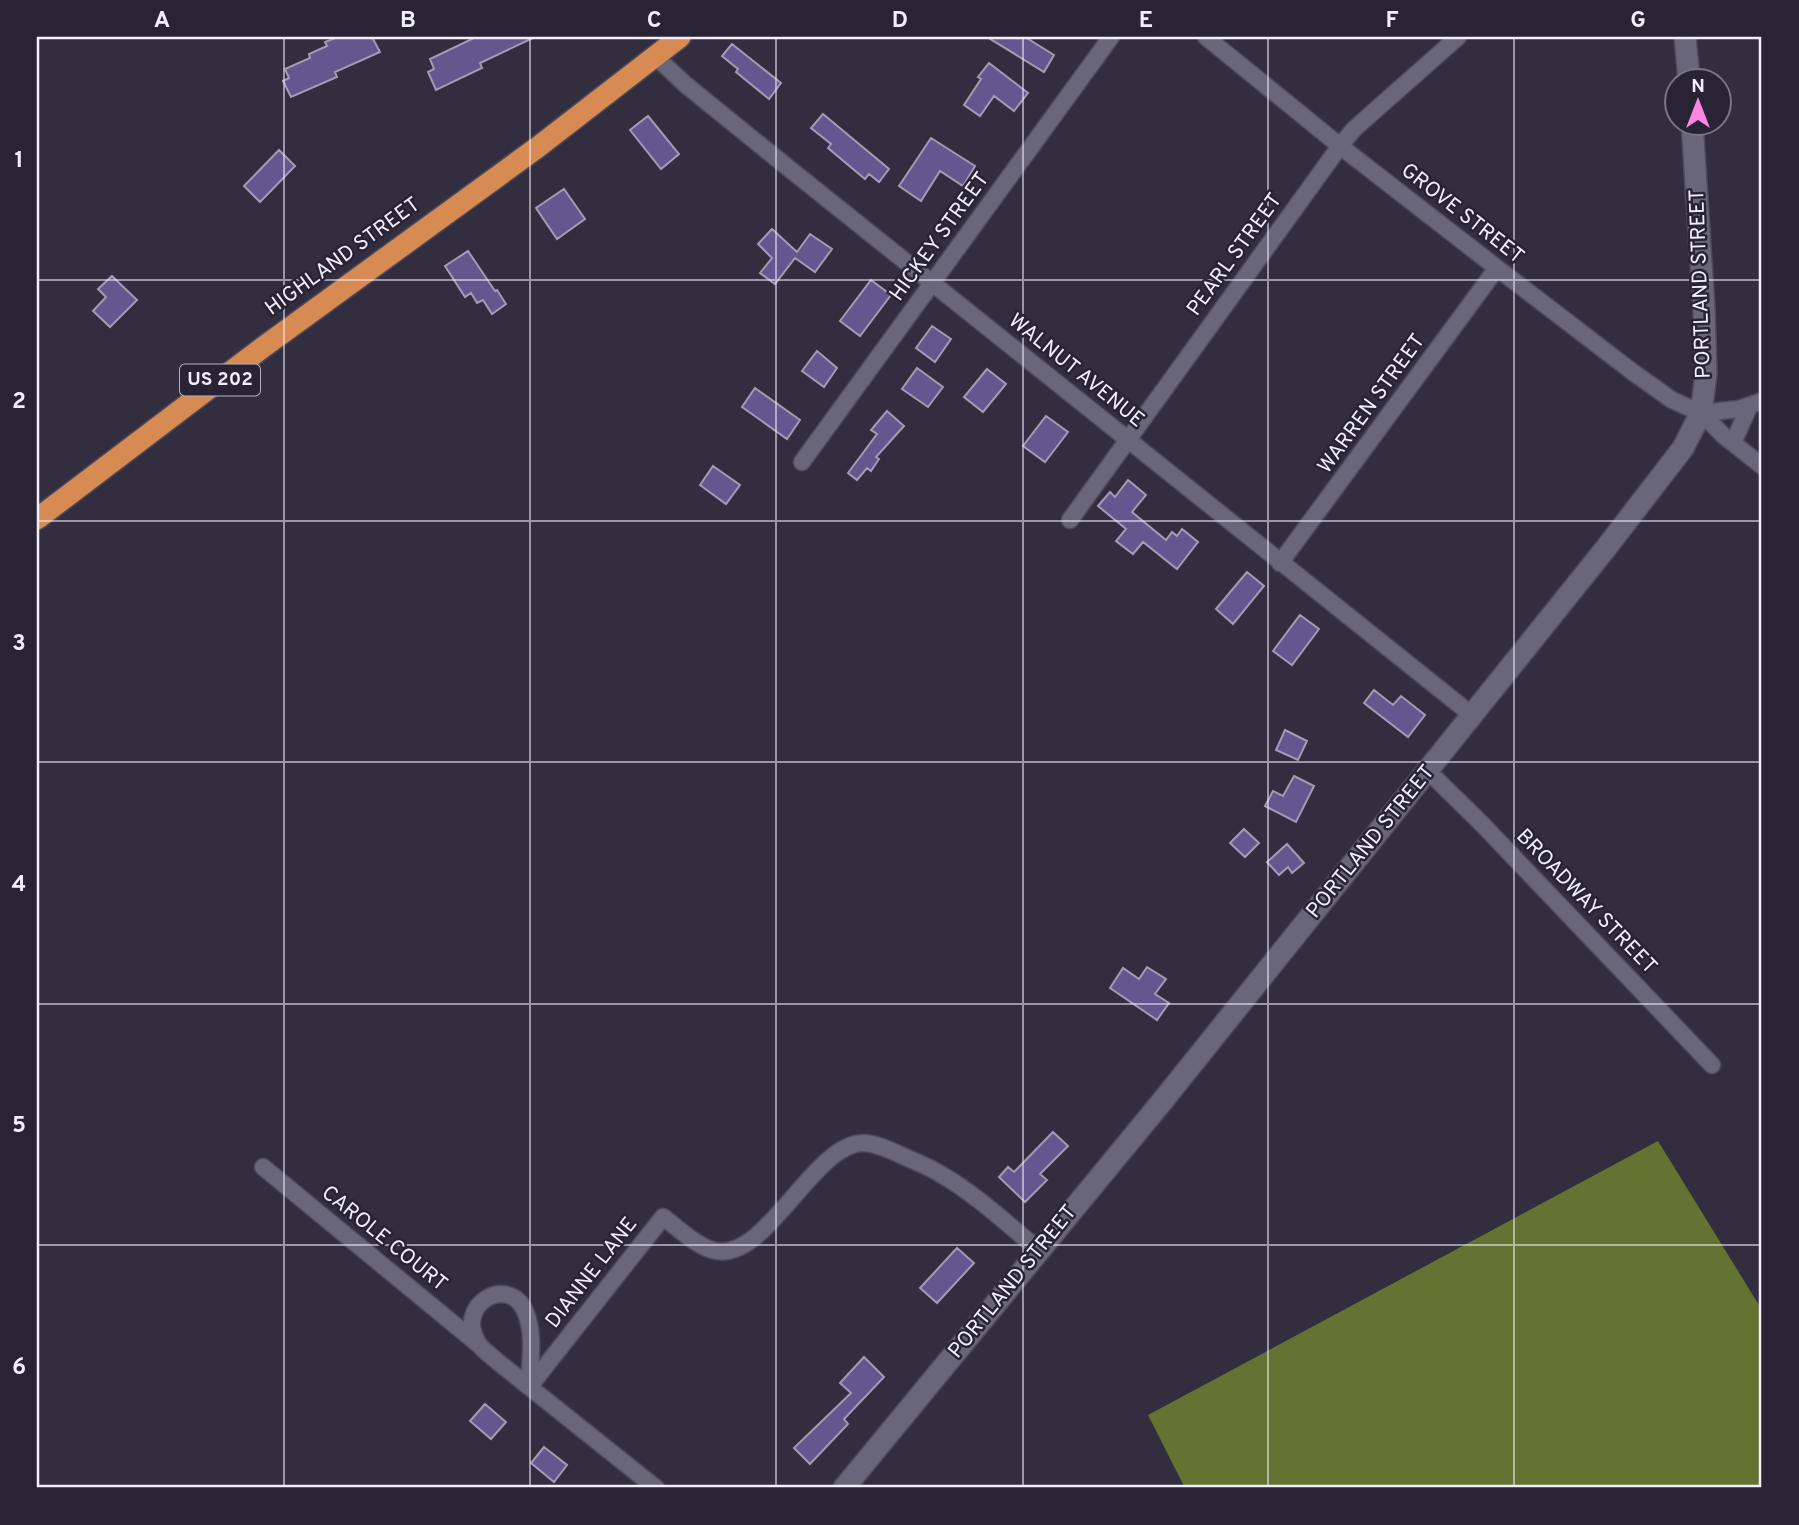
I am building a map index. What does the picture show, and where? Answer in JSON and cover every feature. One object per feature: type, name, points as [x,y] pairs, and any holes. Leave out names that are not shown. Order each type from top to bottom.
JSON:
[{"type":"highway","name":"HIGHLAND STREET","points":[[37,519],[680,37]]},
{"type":"street","name":"HICKEY STREET","points":[[802,461],[1111,37]]},
{"type":"street","name":"GROVE STREET","points":[[1206,37],[1340,146],[1634,373],[1672,400],[1701,413]]},
{"type":"street","name":"PEARL STREET","points":[[1070,520],[1340,146],[1354,129],[1458,37]]},
{"type":"street","points":[[1685,37],[1688,66]]},
{"type":"street","name":"WALNUT AVENUE","points":[[656,57],[686,85],[1472,715]]},
{"type":"street","name":"PORTLAND STREET","points":[[844,1488],[1428,771],[1684,448],[1701,413],[1706,374],[1693,136]]},
{"type":"street","name":"WARREN STREET","points":[[1280,563],[1497,268]]},
{"type":"street","points":[[1701,413],[1756,404]]},
{"type":"street","points":[[1733,443],[1756,404]]},
{"type":"street","points":[[1701,413],[1762,466]]},
{"type":"street","name":"BROADWAY STREET","points":[[1428,771],[1712,1065]]},
{"type":"street","name":"DIANNE LANE","points":[[530,1387],[663,1217],[699,1244],[714,1251],[730,1251],[764,1228],[828,1161],[845,1148],[863,1143],[887,1148],[942,1174],[1039,1250]]},
{"type":"street","name":"CAROLE COURT","points":[[263,1167],[656,1488]]},
{"type":"street","points":[[478,1344],[473,1323],[474,1311],[481,1301],[491,1295],[504,1294],[514,1298],[524,1308],[528,1321],[530,1387]]},
{"type":"green space","points":[[1658,1141],[1762,1310],[1762,1488],[1185,1488],[1148,1415]]},
{"type":"building","points":[[338,37],[372,37],[380,52],[335,72],[337,77],[291,97],[283,81],[289,78],[285,69],[310,58],[309,54],[327,46],[325,42]]},
{"type":"building","points":[[476,37],[535,37],[480,63],[482,68],[436,90],[428,72],[434,69],[430,59]]},
{"type":"building","points":[[987,37],[1025,37],[1054,55],[1044,72]]},
{"type":"building","points":[[732,44],[781,83],[769,99],[736,72],[738,69],[722,56]]},
{"type":"building","points":[[989,63],[1028,93],[1014,111],[994,96],[980,116],[964,105],[981,79],[978,77]]},
{"type":"building","points":[[823,114],[889,169],[879,182],[869,174],[865,179],[828,148],[831,144],[811,128]]},
{"type":"building","points":[[648,116],[679,154],[661,169],[630,130]]},
{"type":"building","points":[[931,138],[975,166],[963,186],[940,171],[921,201],[899,186]]},
{"type":"building","points":[[279,150],[295,166],[260,202],[244,186]]},
{"type":"building","points":[[564,189],[585,219],[557,239],[536,208]]},
{"type":"building","points":[[772,229],[797,252],[810,234],[832,249],[815,272],[795,258],[775,284],[760,273],[772,258],[758,244]]},
{"type":"building","points":[[468,251],[506,304],[492,314],[483,300],[477,303],[471,293],[465,297],[445,266]]},
{"type":"building","points":[[112,276],[137,300],[110,327],[93,311],[106,297],[98,289]]},
{"type":"building","points":[[871,280],[891,295],[860,336],[840,321]]},
{"type":"building","points":[[932,326],[951,339],[935,362],[916,348]]},
{"type":"building","points":[[817,351],[837,368],[824,387],[802,371]]},
{"type":"building","points":[[917,368],[943,387],[928,407],[902,389]]},
{"type":"building","points":[[987,369],[1006,384],[983,412],[964,397]]},
{"type":"building","points":[[755,388],[800,420],[787,439],[742,407]]},
{"type":"building","points":[[887,411],[904,426],[876,457],[879,459],[871,471],[867,468],[857,480],[848,473],[877,434],[871,430]]},
{"type":"building","points":[[1046,416],[1068,432],[1045,462],[1023,446]]},
{"type":"building","points":[[713,466],[740,485],[726,504],[700,485]]},
{"type":"building","points":[[1128,480],[1146,495],[1132,512],[1166,540],[1172,532],[1177,536],[1182,529],[1198,542],[1177,569],[1143,542],[1133,554],[1116,541],[1126,529],[1098,506],[1110,492],[1115,497]]},
{"type":"building","points":[[1247,572],[1264,586],[1233,624],[1216,609]]},
{"type":"building","points":[[1300,615],[1319,629],[1292,665],[1273,651]]},
{"type":"building","points":[[1374,690],[1393,705],[1401,696],[1425,715],[1408,737],[1364,703]]},
{"type":"building","points":[[1285,730],[1307,741],[1298,760],[1276,750]]},
{"type":"building","points":[[1294,776],[1314,786],[1296,822],[1265,806],[1273,791],[1283,796]]},
{"type":"building","points":[[1244,829],[1259,843],[1245,857],[1230,843]]},
{"type":"building","points":[[1287,844],[1304,863],[1292,873],[1288,867],[1279,875],[1267,862]]},
{"type":"building","points":[[1147,967],[1166,979],[1155,994],[1169,1003],[1157,1020],[1110,988],[1123,968],[1139,979]]},
{"type":"building","points":[[1053,1132],[1068,1146],[1040,1174],[1047,1180],[1025,1202],[999,1177],[1008,1167],[1014,1172]]},
{"type":"building","points":[[957,1248],[974,1263],[937,1303],[920,1288]]},
{"type":"building","points":[[864,1357],[884,1377],[844,1419],[848,1424],[810,1464],[794,1448],[851,1393],[840,1383]]},
{"type":"building","points":[[485,1404],[506,1422],[491,1439],[470,1421]]},
{"type":"building","points":[[544,1447],[567,1465],[554,1482],[531,1463]]}]
